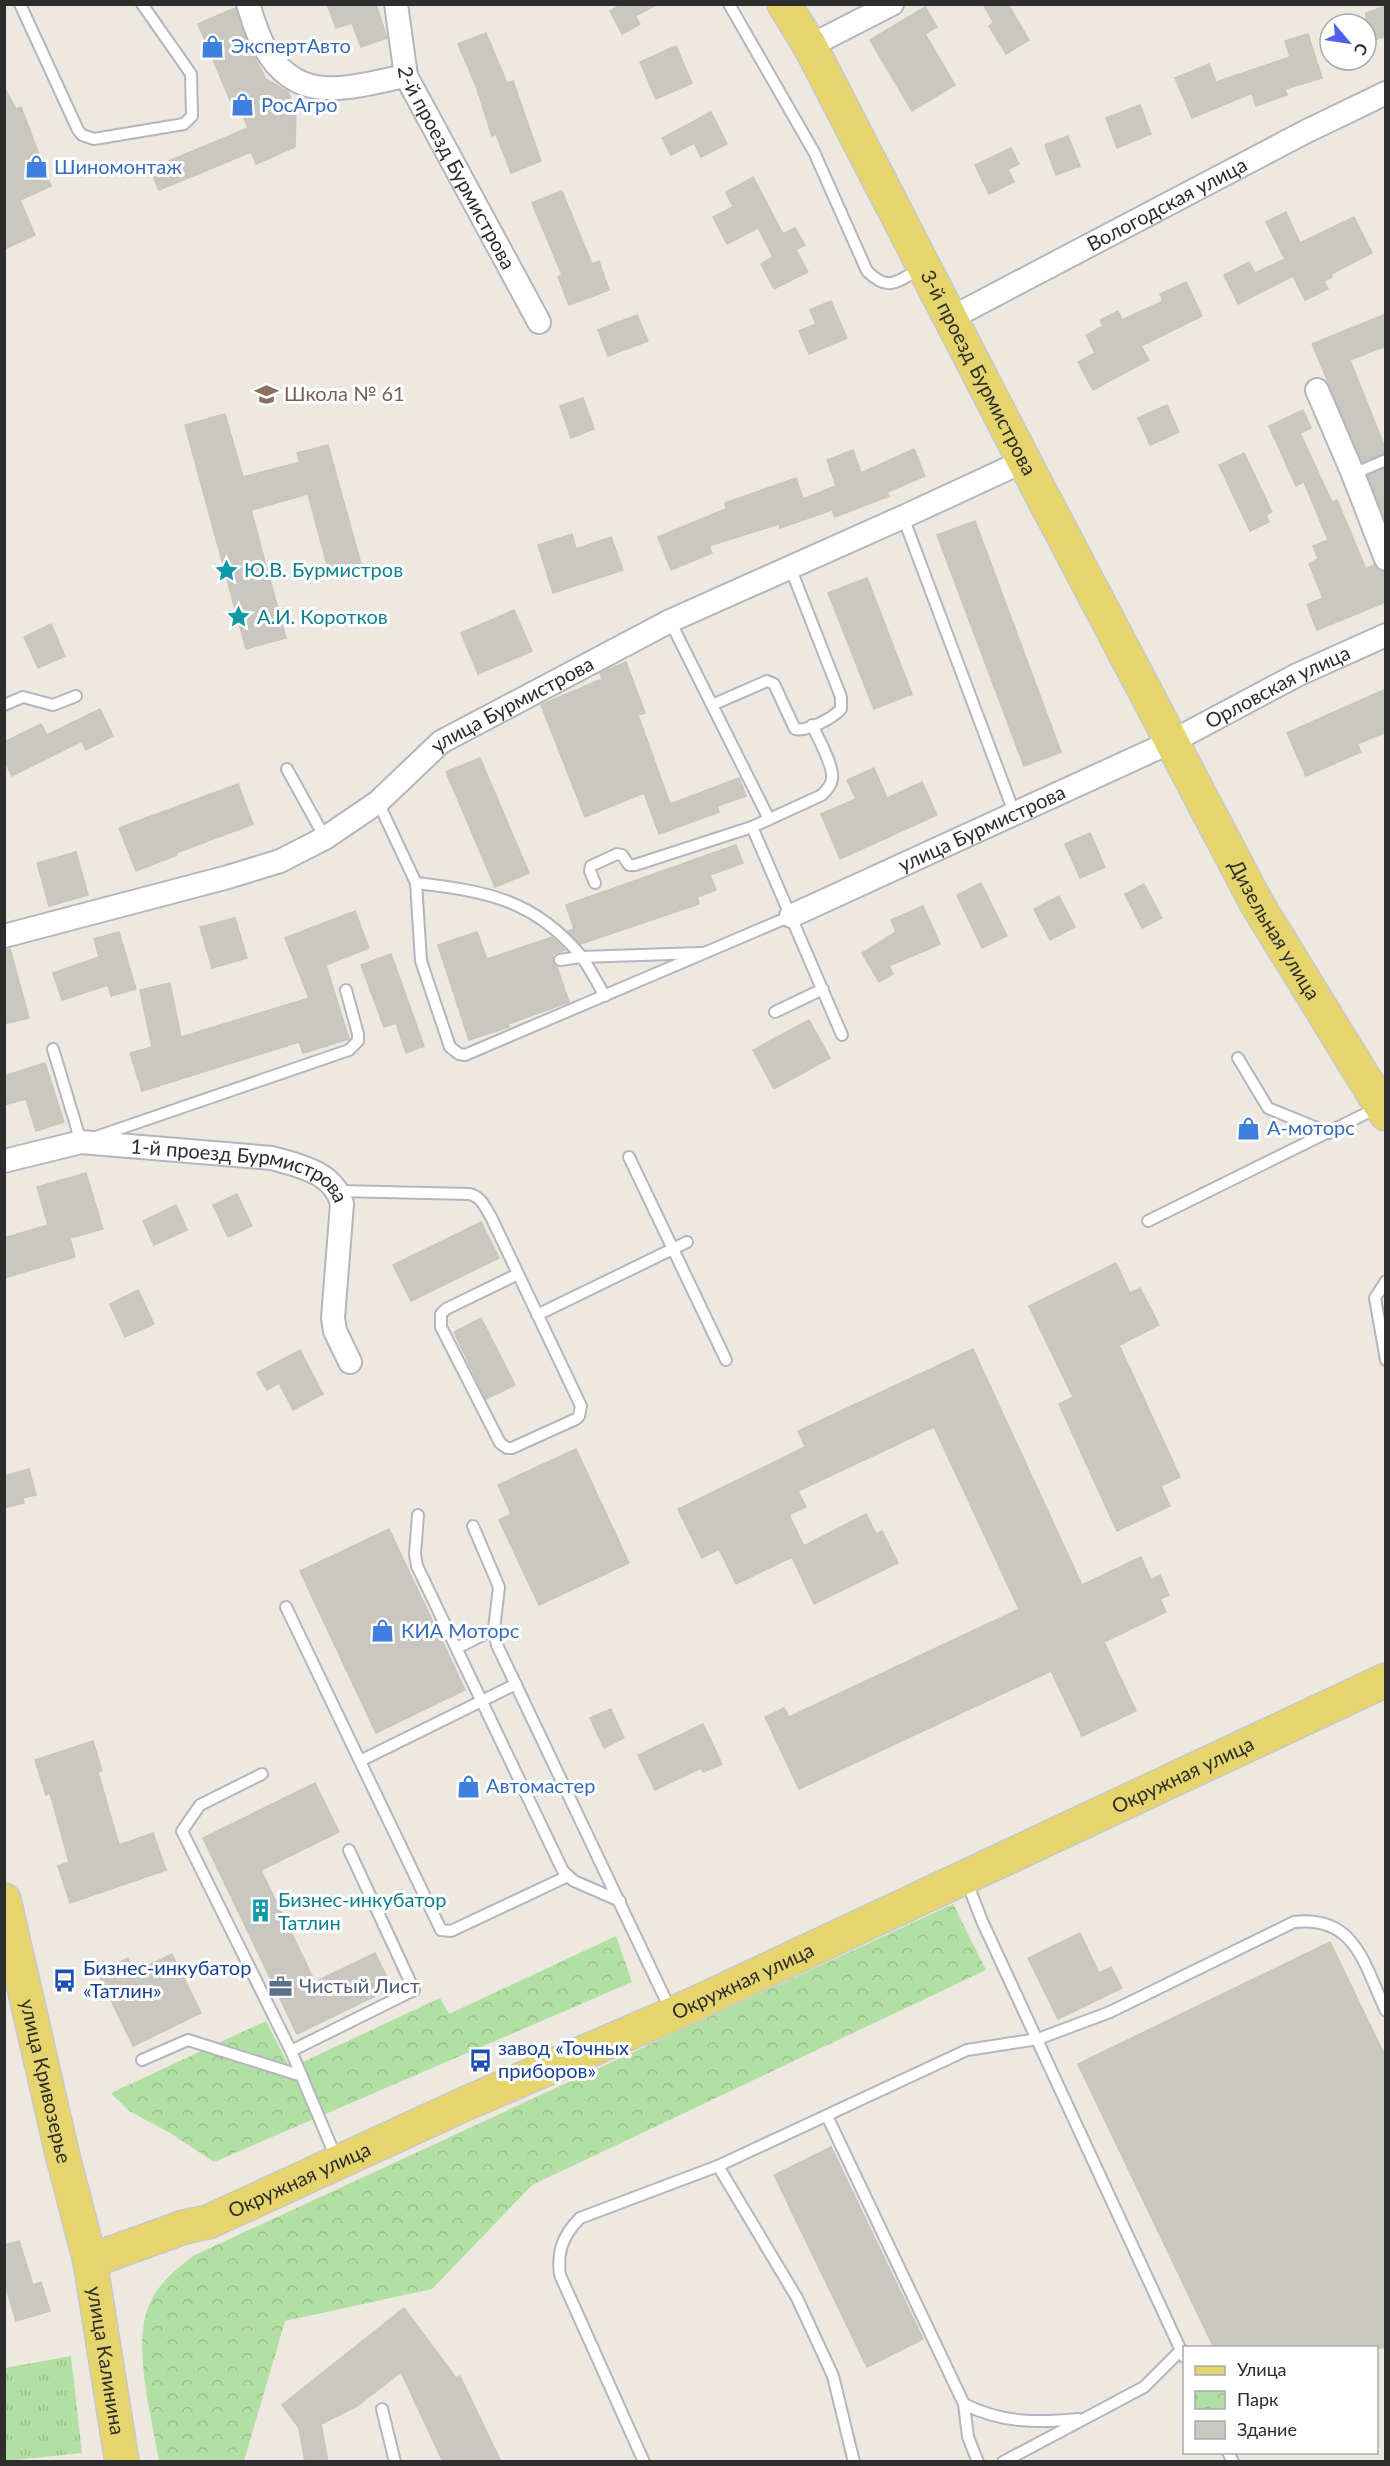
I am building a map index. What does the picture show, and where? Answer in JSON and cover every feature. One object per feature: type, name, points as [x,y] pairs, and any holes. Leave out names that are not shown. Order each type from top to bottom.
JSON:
[{"type":"main road","name":"3-й проезд Бурмистрова","points":[[784,4],[810,46],[1024,461],[1173,741]]},
{"type":"main road","name":"Дизельная улица","points":[[1173,741],[1257,904],[1383,1110]]},
{"type":"main road","name":"Окружная улица","points":[[90,2261],[184,2227],[207,2222],[467,2103],[673,2014],[1386,1680]]},
{"type":"main road","name":"улица Кривозерье","points":[[4,1900],[62,2152],[90,2261]]},
{"type":"main road","name":"улица Калинина","points":[[90,2261],[122,2462]]},
{"type":"street","points":[[248,4],[263,46],[270,57],[280,68],[303,84],[323,90],[337,89],[406,76]]},
{"type":"street","name":"2-й проезд Бурмистрова","points":[[396,4],[406,76],[539,322]]},
{"type":"street","points":[[810,46],[892,4]]},
{"type":"street","name":"Вологодская улица","points":[[951,318],[1305,132],[1386,93]]},
{"type":"street","points":[[1317,390],[1386,559]]},
{"type":"street","name":"улица Бурмистрова","points":[[4,936],[228,877],[279,861],[325,838],[378,801],[441,742],[670,621],[1024,461]]},
{"type":"street","name":"Орловская улица","points":[[1173,741],[1298,675],[1386,635]]},
{"type":"street","name":"улица Бурмистрова","points":[[791,916],[1173,741]]},
{"type":"street","name":"1-й проезд Бурмистрова","points":[[4,1161],[81,1142],[272,1158],[298,1165],[320,1175],[339,1191],[342,1204],[333,1318],[335,1331],[350,1362]]},
{"type":"lane","points":[[20,4],[78,130],[82,135],[94,139],[184,124],[192,116],[190,74],[142,4]]},
{"type":"lane","points":[[729,4],[814,153],[867,271],[881,283],[890,285],[924,266]]},
{"type":"lane","points":[[1353,474],[1386,460]]},
{"type":"lane","points":[[903,517],[1015,815]]},
{"type":"lane","points":[[712,705],[770,681],[774,684],[792,728],[800,730],[837,713],[842,703],[790,567]]},
{"type":"lane","points":[[670,621],[769,819]]},
{"type":"lane","points":[[4,705],[23,697],[53,705],[76,696]]},
{"type":"lane","points":[[595,883],[590,872],[591,866],[616,854],[622,855],[629,864],[635,865],[752,826],[822,795],[832,778],[812,725]]},
{"type":"lane","points":[[287,769],[325,838]]},
{"type":"lane","points":[[378,801],[416,883],[421,961],[450,1047],[454,1052],[465,1055],[791,916]]},
{"type":"lane","points":[[752,826],[842,1035]]},
{"type":"lane","points":[[416,883],[484,892],[523,908],[545,922],[581,957],[605,996]]},
{"type":"lane","points":[[560,960],[581,957],[707,953]]},
{"type":"lane","points":[[775,1012],[823,989]]},
{"type":"lane","points":[[53,1049],[81,1142],[349,1050],[358,1041],[358,1034],[346,990]]},
{"type":"lane","points":[[1238,1058],[1268,1108],[1329,1133]]},
{"type":"lane","points":[[1148,1221],[1329,1133],[1383,1110]]},
{"type":"lane","points":[[629,1157],[726,1360]]},
{"type":"lane","points":[[339,1191],[475,1195],[483,1204],[518,1274],[581,1407],[576,1419],[507,1448],[500,1443],[441,1327],[440,1320],[446,1309],[518,1274]]},
{"type":"lane","points":[[537,1315],[687,1242]]},
{"type":"lane","points":[[1386,1281],[1375,1299],[1386,1360]]},
{"type":"lane","points":[[418,1515],[416,1560],[568,1876],[620,1901]]},
{"type":"lane","points":[[473,1526],[499,1587],[494,1629],[497,1645],[673,2014]]},
{"type":"lane","points":[[286,1606],[441,1930],[451,1931],[568,1876]]},
{"type":"lane","points":[[457,1648],[494,1629]]},
{"type":"lane","points":[[360,1761],[516,1684]]},
{"type":"lane","points":[[262,1774],[200,1805],[182,1831],[291,2051],[338,2164]]},
{"type":"lane","points":[[291,2051],[414,1990],[349,1850]]},
{"type":"lane","points":[[966,1878],[982,1921],[1183,2354],[1144,2387],[1003,2462]]},
{"type":"lane","points":[[644,2462],[560,2275],[558,2259],[562,2243],[569,2229],[580,2218],[718,2166],[967,2050],[1038,2039],[1110,2012],[1294,1922],[1304,1921],[1330,1925],[1352,1940],[1386,2011]]},
{"type":"lane","points":[[142,2060],[188,2040],[302,2076]]},
{"type":"lane","points":[[827,2116],[964,2404],[968,2437],[978,2462]]},
{"type":"lane","points":[[718,2166],[796,2298],[833,2376],[854,2462]]},
{"type":"lane","points":[[964,2404],[994,2417],[1018,2422],[1082,2419]]},
{"type":"lane","points":[[382,2409],[395,2462]]},
{"type":"green space","points":[[953,1904],[986,1970],[532,2185],[432,2289],[285,2321],[244,2461],[159,2461],[145,2381],[142,2339],[145,2320],[150,2303],[158,2289],[174,2271],[193,2256]]},
{"type":"green space","points":[[616,1936],[632,1982],[214,2162],[170,2133],[129,2111],[111,2093],[266,2021],[290,2068],[440,1998],[449,2014]]},
{"type":"green space","points":[[71,2356],[82,2453],[5,2461],[5,2368]]},
{"type":"building","points":[[327,4],[376,4],[387,38],[361,47],[352,23],[336,28]]},
{"type":"building","points":[[622,4],[658,4],[635,16],[640,24],[622,34],[610,11]]},
{"type":"building","points":[[983,4],[1008,4],[1029,40],[1006,54],[989,26],[994,23]]},
{"type":"building","points":[[1386,6],[1386,36],[1378,39],[1378,12],[1369,12]]},
{"type":"building","points":[[925,7],[937,27],[925,34],[955,85],[912,111],[870,40]]},
{"type":"building","points":[[235,8],[247,43],[266,79],[288,92],[296,110],[295,147],[256,164],[251,152],[159,190],[150,169],[248,128],[236,98],[230,100],[198,24]]},
{"type":"building","points":[[486,33],[507,83],[513,81],[541,161],[511,173],[496,134],[492,136],[476,86],[458,44]]},
{"type":"building","points":[[1308,34],[1318,72],[1322,78],[1285,89],[1287,95],[1256,106],[1252,93],[1192,118],[1175,78],[1209,64],[1216,82],[1290,57],[1285,41]]},
{"type":"building","points":[[676,46],[692,83],[656,99],[640,62]]},
{"type":"building","points":[[4,87],[16,109],[21,107],[51,186],[20,200],[35,235],[4,249]]},
{"type":"building","points":[[1140,105],[1151,134],[1117,148],[1106,118]]},
{"type":"building","points":[[711,112],[727,144],[701,157],[694,143],[671,155],[662,138]]},
{"type":"building","points":[[1068,136],[1080,166],[1056,175],[1045,145]]},
{"type":"building","points":[[1011,148],[1019,164],[1008,169],[1014,182],[989,194],[975,165]]},
{"type":"building","points":[[753,177],[783,234],[795,228],[805,245],[796,250],[808,272],[774,289],[761,264],[773,257],[758,228],[727,244],[713,217],[733,207],[726,192]]},
{"type":"building","points":[[562,191],[592,264],[599,261],[609,290],[569,305],[558,277],[562,275],[532,203]]},
{"type":"building","points":[[1286,212],[1300,243],[1354,217],[1372,253],[1331,274],[1332,277],[1324,281],[1328,289],[1305,300],[1293,276],[1238,304],[1224,275],[1249,262],[1255,273],[1285,259],[1266,222]]},
{"type":"building","points":[[1186,282],[1202,316],[1141,346],[1149,360],[1093,390],[1078,362],[1095,353],[1086,335],[1103,326],[1100,320],[1118,311],[1122,320],[1163,301],[1160,294]]},
{"type":"building","points":[[831,301],[847,338],[809,354],[799,331],[816,324],[810,310]]},
{"type":"building","points":[[1386,314],[1386,346],[1350,360],[1386,450],[1386,453],[1362,462],[1312,344]]},
{"type":"building","points":[[637,315],[648,341],[608,356],[598,330]]},
{"type":"building","points":[[583,398],[594,429],[571,438],[560,406]]},
{"type":"building","points":[[1167,405],[1179,432],[1150,445],[1138,418]]},
{"type":"building","points":[[1303,410],[1311,428],[1300,433],[1332,502],[1337,500],[1366,569],[1374,565],[1378,570],[1386,572],[1386,602],[1317,630],[1307,605],[1323,598],[1309,564],[1318,559],[1313,546],[1328,540],[1304,482],[1296,486],[1269,426]]},
{"type":"building","points":[[225,414],[243,477],[300,462],[297,453],[328,445],[361,564],[329,572],[308,494],[251,510],[286,638],[246,649],[185,425]]},
{"type":"building","points":[[914,449],[925,476],[887,492],[889,496],[835,517],[832,510],[780,528],[779,524],[709,546],[712,553],[671,570],[658,537],[726,509],[725,503],[796,478],[803,499],[836,486],[827,460],[853,450],[861,473]]},
{"type":"building","points":[[1244,453],[1272,512],[1266,515],[1269,522],[1250,531],[1219,465]]},
{"type":"building","points":[[1386,468],[1386,519],[1385,519],[1368,476]]},
{"type":"building","points":[[975,521],[1061,752],[1024,766],[937,535]]},
{"type":"building","points":[[572,534],[576,549],[611,537],[623,570],[553,593],[538,545]]},
{"type":"building","points":[[867,578],[912,694],[874,709],[828,593]]},
{"type":"building","points":[[514,610],[532,651],[478,674],[461,633]]},
{"type":"building","points":[[51,624],[65,656],[38,668],[24,637]]},
{"type":"building","points":[[626,662],[645,713],[638,715],[670,804],[739,778],[746,796],[717,806],[719,812],[659,834],[644,793],[585,817],[541,705],[602,679],[600,673]]},
{"type":"building","points":[[1386,689],[1386,732],[1357,744],[1361,752],[1306,776],[1287,733]]},
{"type":"building","points":[[100,709],[113,736],[86,750],[82,741],[12,776],[4,760],[4,742],[41,724],[47,735]]},
{"type":"building","points":[[480,758],[529,873],[495,887],[446,772]]},
{"type":"building","points":[[874,768],[887,798],[922,782],[937,815],[840,859],[821,814],[856,799],[847,780]]},
{"type":"building","points":[[238,784],[253,824],[136,871],[119,828]]},
{"type":"building","points":[[1090,833],[1105,867],[1080,878],[1065,844]]},
{"type":"building","points":[[736,845],[743,863],[710,875],[716,890],[697,897],[699,904],[581,944],[568,931],[574,929],[566,905]]},
{"type":"building","points":[[76,852],[88,895],[49,906],[37,863]]},
{"type":"building","points":[[981,883],[1007,936],[982,948],[957,895]]},
{"type":"building","points":[[1144,884],[1162,918],[1142,928],[1125,894]]},
{"type":"building","points":[[1059,896],[1075,927],[1050,940],[1034,909]]},
{"type":"building","points":[[923,906],[940,944],[889,966],[893,974],[879,982],[862,953],[896,932],[891,920]]},
{"type":"building","points":[[355,911],[369,948],[326,965],[349,1039],[303,1053],[299,1042],[142,1091],[130,1053],[152,1047],[140,990],[170,983],[181,1037],[309,998],[285,938]]},
{"type":"building","points":[[235,918],[247,958],[212,968],[200,927]]},
{"type":"building","points":[[119,932],[136,989],[111,996],[108,985],[62,1000],[53,973],[99,957],[94,939]]},
{"type":"building","points":[[477,932],[487,959],[552,937],[565,950],[553,954],[553,960],[569,1002],[508,1024],[509,1027],[469,1040],[438,945]]},
{"type":"building","points":[[10,949],[29,1018],[4,1024],[4,950]]},
{"type":"building","points":[[391,954],[424,1046],[406,1053],[396,1023],[384,1027],[361,965]]},
{"type":"building","points":[[809,1020],[830,1058],[774,1089],[753,1050]]},
{"type":"building","points":[[45,1063],[64,1122],[36,1131],[26,1099],[4,1105],[4,1076]]},
{"type":"building","points":[[86,1173],[103,1229],[70,1238],[75,1257],[4,1278],[4,1238],[48,1225],[37,1187]]},
{"type":"building","points":[[237,1194],[252,1226],[228,1237],[213,1205]]},
{"type":"building","points":[[176,1205],[187,1230],[154,1245],[143,1221]]},
{"type":"building","points":[[481,1222],[499,1258],[411,1301],[393,1265]]},
{"type":"building","points":[[1116,1263],[1130,1293],[1140,1288],[1159,1325],[1119,1345],[1180,1477],[1161,1486],[1170,1506],[1117,1531],[1059,1404],[1073,1397],[1029,1306]]},
{"type":"building","points":[[138,1290],[154,1324],[125,1337],[110,1304]]},
{"type":"building","points":[[481,1318],[515,1385],[486,1399],[454,1332]]},
{"type":"building","points":[[973,1349],[1082,1585],[1141,1557],[1151,1580],[1160,1575],[1169,1595],[1160,1599],[1166,1612],[1104,1642],[1136,1711],[1082,1736],[1051,1671],[799,1789],[765,1717],[784,1708],[789,1717],[1019,1609],[934,1427],[798,1491],[806,1507],[789,1515],[804,1546],[866,1514],[876,1534],[882,1531],[898,1563],[814,1604],[792,1557],[736,1584],[719,1549],[702,1558],[678,1509],[805,1447],[798,1431]]},
{"type":"building","points":[[300,1350],[323,1394],[293,1410],[279,1383],[267,1390],[257,1373]]},
{"type":"building","points":[[576,1449],[629,1563],[539,1605],[499,1520],[511,1514],[498,1485]]},
{"type":"building","points":[[29,1469],[36,1495],[23,1498],[24,1503],[4,1508],[4,1476]]},
{"type":"building","name":"КИА Моторс","points":[[389,1529],[465,1690],[376,1733],[300,1571]]},
{"type":"building","points":[[611,1709],[624,1738],[604,1748],[590,1718]]},
{"type":"building","points":[[703,1724],[722,1764],[703,1772],[701,1768],[655,1790],[638,1755]]},
{"type":"building","points":[[93,1741],[102,1771],[98,1772],[119,1845],[153,1833],[166,1870],[70,1903],[58,1866],[69,1862],[50,1793],[46,1795],[35,1760]]},
{"type":"building","name":"Бизнес-инкубатор Татлин","points":[[315,1783],[339,1832],[261,1870],[315,1982],[375,1953],[392,1988],[297,2034],[203,1838]]},
{"type":"building","points":[[1080,1933],[1099,1973],[1111,1967],[1122,1988],[1058,2019],[1028,1958]]},
{"type":"building","points":[[1330,1942],[1386,2058],[1386,2348],[1378,2348],[1378,2346],[1213,2346],[1078,2064]]},
{"type":"building","points":[[172,1954],[201,2013],[133,2046],[98,1973],[128,1958],[135,1972]]},
{"type":"building","points":[[831,2147],[923,2339],[867,2367],[774,2175]]},
{"type":"building","points":[[19,2241],[33,2285],[41,2282],[50,2311],[16,2321],[4,2281],[4,2245]]},
{"type":"building","points":[[404,2308],[456,2378],[460,2376],[501,2462],[443,2462],[401,2372],[357,2406],[321,2424],[328,2462],[305,2462],[299,2428],[282,2405]]},
{"type":"place","name":"ЭкспертАвто","points":[[213,46]]},
{"type":"place","name":"РосАгро","points":[[243,105]]},
{"type":"place","name":"Шиномонтаж","points":[[36,167]]},
{"type":"place","name":"Школа № 61","points":[[266,394]]},
{"type":"place","name":"Ю.В. Бурмистров","points":[[226,570]]},
{"type":"place","name":"А.И. Коротков","points":[[239,617]]},
{"type":"place","name":"А-моторс","points":[[1249,1128]]},
{"type":"place","name":"КИА Моторс","points":[[383,1631]]},
{"type":"place","name":"Автомастер","points":[[468,1786]]},
{"type":"place","name":"Бизнес-инкубатор Татлин","points":[[260,1911]]},
{"type":"place","name":"Бизнес-инкубатор «Татлин»","points":[[65,1980]]},
{"type":"place","name":"Чистый Лист","points":[[281,1986]]},
{"type":"place","name":"завод «Точных приборов»","points":[[480,2060]]}]
